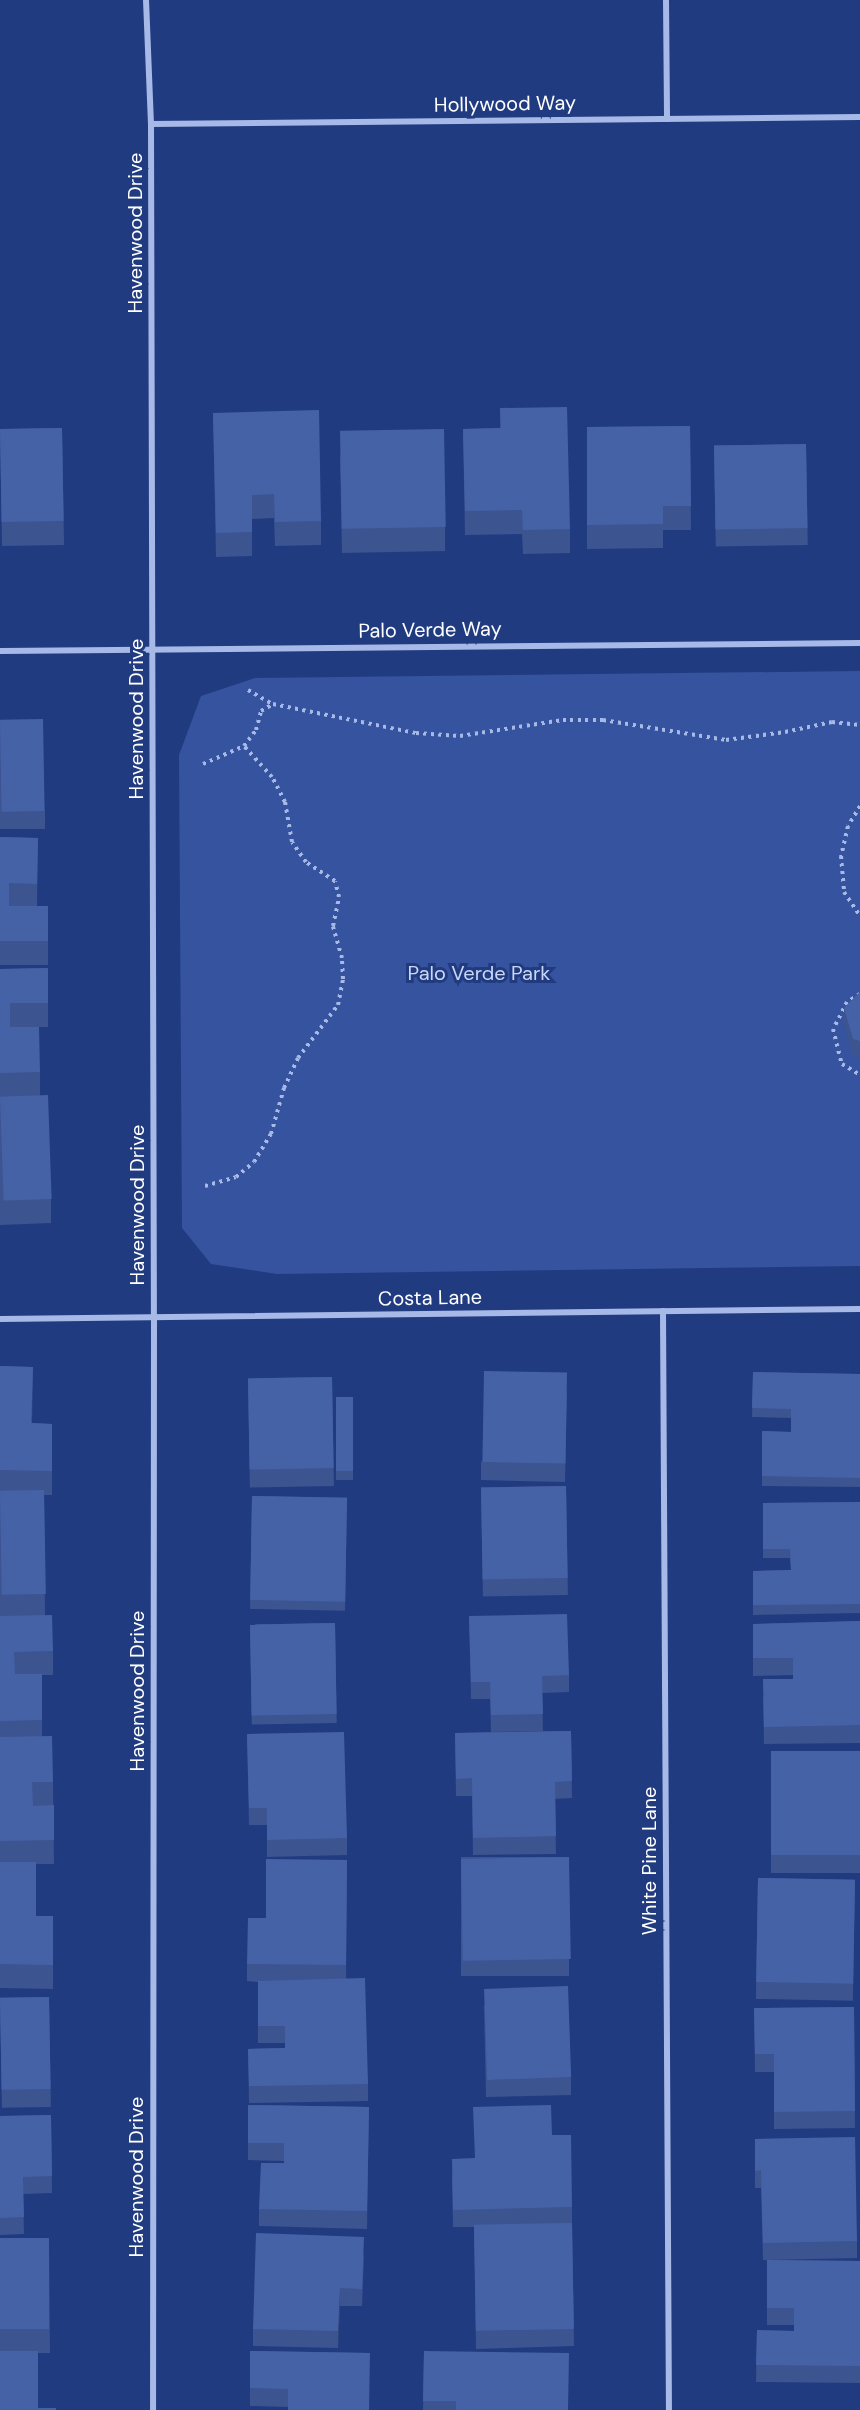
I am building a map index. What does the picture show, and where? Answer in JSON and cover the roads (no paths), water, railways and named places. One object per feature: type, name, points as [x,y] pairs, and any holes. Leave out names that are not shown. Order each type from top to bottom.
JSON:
[{"type":"street","name":"Havenwood Drive","points":[[147,0],[151,124],[154,1317],[153,2410]]},
{"type":"street","points":[[666,0],[667,119]]},
{"type":"street","name":"Hollywood Way","points":[[151,124],[860,117]]},
{"type":"street","name":"Palo Verde Way","points":[[0,651],[860,643]]},
{"type":"street","name":"Costa Lane","points":[[0,1319],[860,1309]]},
{"type":"street","name":"White Pine Lane","points":[[663,1311],[669,2410]]},
{"type":"park label","name":"Palo Verde Park","points":[[479,973]]}]
